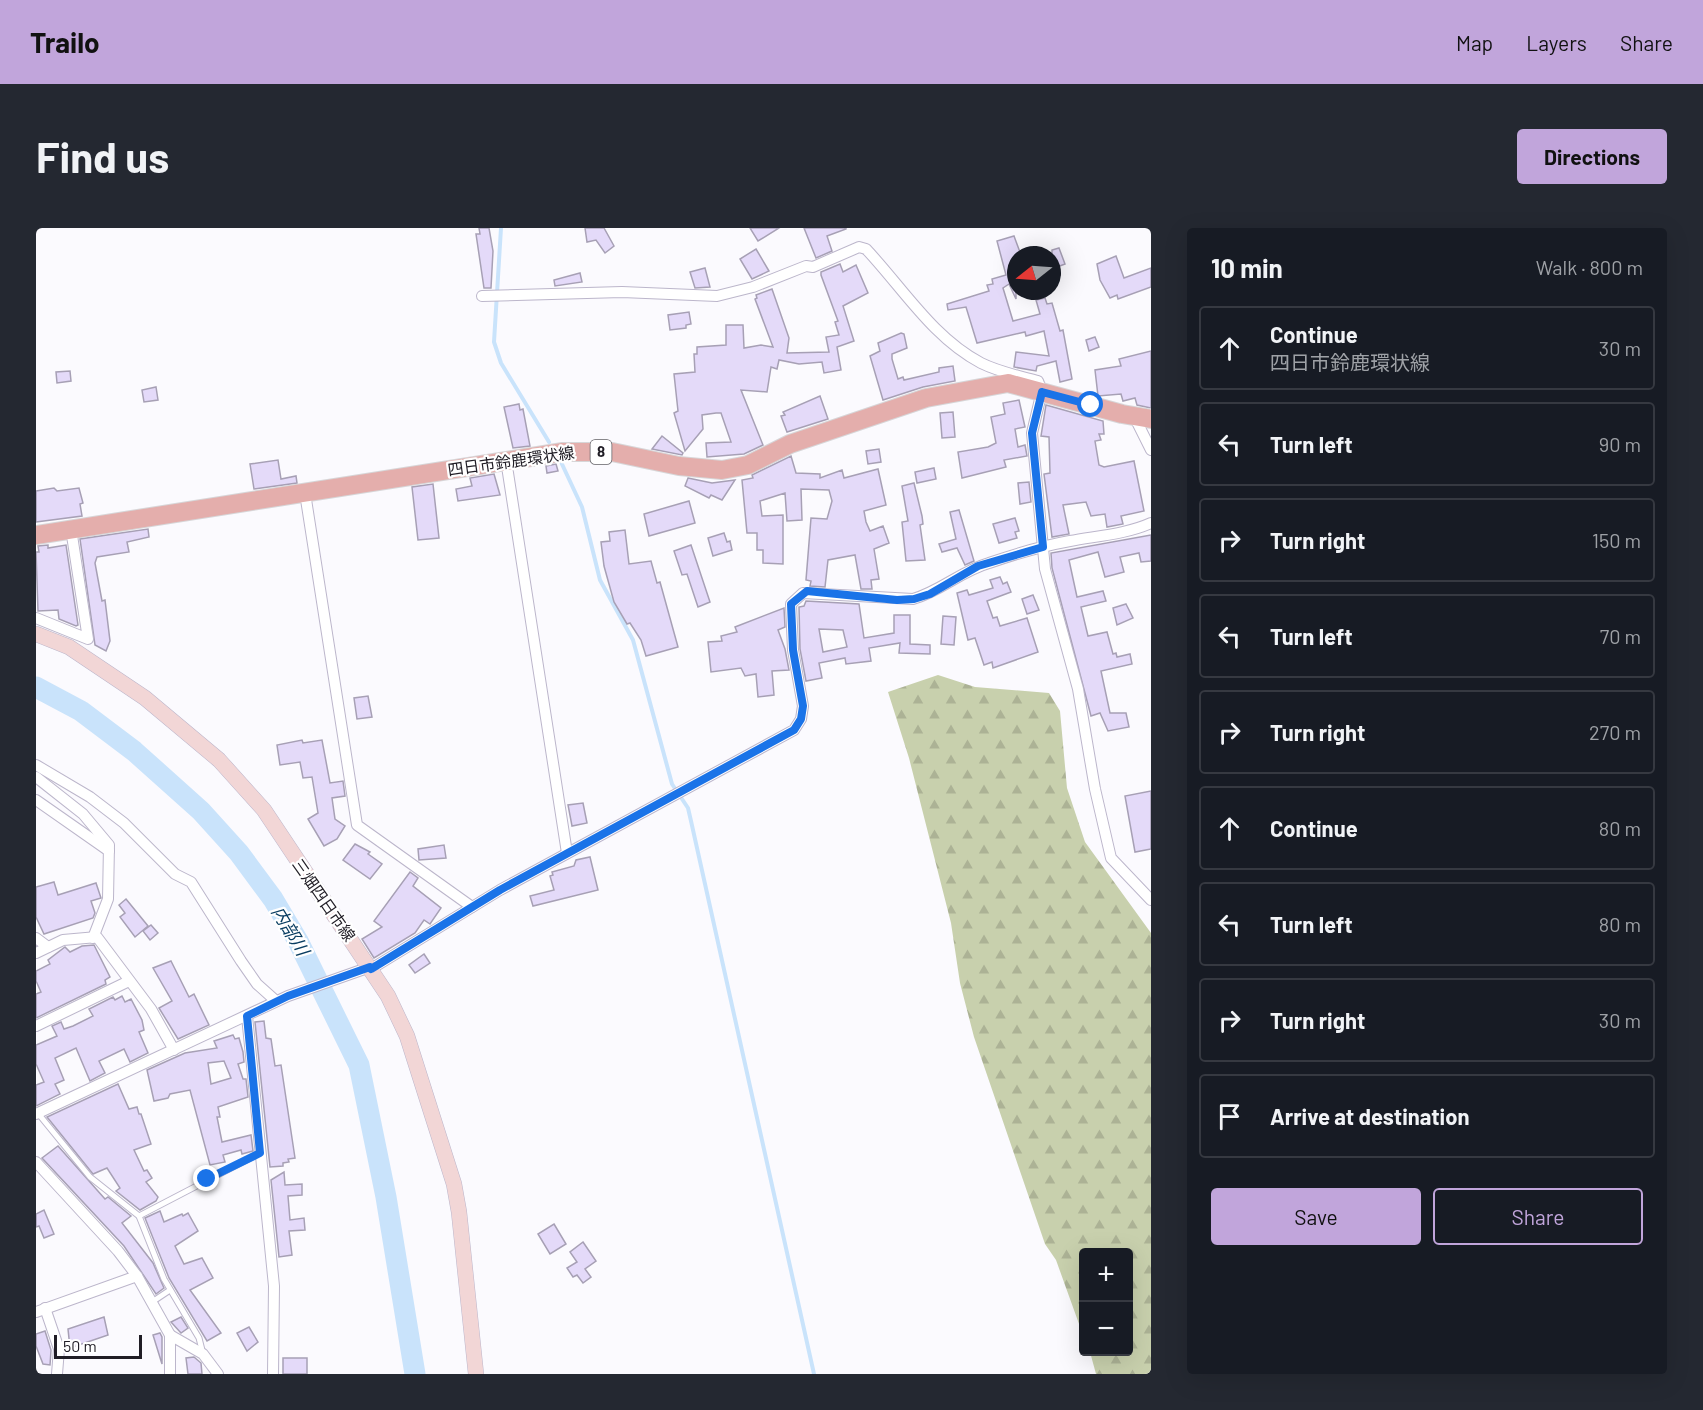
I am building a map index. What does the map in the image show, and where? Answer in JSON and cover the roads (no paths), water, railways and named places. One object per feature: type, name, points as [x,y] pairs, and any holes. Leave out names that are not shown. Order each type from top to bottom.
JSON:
[{"type":"main road","name":"四日市鈴鹿環状線","points":[[36,535],[563,452],[612,452],[679,466],[722,470],[748,465],[790,444],[926,398],[1008,383],[1143,418]]},
{"type":"main road","name":"三畑四日市線","points":[[36,634],[69,647],[145,698],[219,760],[264,810],[388,996],[407,1036],[454,1184],[476,1374]]},
{"type":"street","points":[[482,296],[622,292],[725,295],[753,287],[782,273],[806,266],[813,267],[858,247],[866,249],[941,334],[962,351],[1000,371],[1038,381],[1042,392],[1032,433],[1043,547],[1054,605],[1078,689],[1095,789],[1111,858],[1151,900]]},
{"type":"street","points":[[1143,418],[1151,450]]},
{"type":"street","points":[[506,460],[567,853]]},
{"type":"street","points":[[305,493],[357,825],[472,907]]},
{"type":"street","points":[[37,1113],[276,1001],[370,968],[567,853],[780,740],[798,725],[803,706],[793,650],[791,604],[803,593],[914,599],[930,594],[978,566],[1043,547],[1101,536],[1151,522]]},
{"type":"street","points":[[36,618],[88,639],[71,529]]},
{"type":"street","points":[[36,765],[90,797],[124,823],[176,874],[191,882],[240,962],[257,984],[276,1001]]},
{"type":"street","points":[[36,777],[83,814],[110,845],[108,899],[93,938]]},
{"type":"street","points":[[36,800],[109,851]]},
{"type":"street","points":[[36,953],[63,940],[97,937],[151,1009],[174,1050]]},
{"type":"street","points":[[36,938],[48,947]]},
{"type":"street","points":[[36,1026],[129,981]]},
{"type":"street","points":[[247,1016],[274,1286],[273,1374]]},
{"type":"street","points":[[36,1162],[118,1251],[137,1276],[170,1335],[170,1374]]},
{"type":"street","points":[[57,1374],[59,1349],[40,1310],[137,1276]]},
{"type":"street","points":[[170,1335],[203,1354],[218,1374]]},
{"type":"lane","points":[[37,1113],[90,1177],[139,1216],[170,1290],[200,1338],[203,1354]]},
{"type":"lane","points":[[139,1216],[260,1153]]},
{"type":"lane","points":[[152,1302],[170,1290]]},
{"type":"waterway","points":[[501,228],[494,342],[501,363],[549,442]]},
{"type":"waterway","points":[[561,462],[582,507],[600,580],[633,640],[672,784],[688,808],[814,1374]]},
{"type":"waterway","name":"内部川","points":[[36,687],[81,711],[134,751],[201,811],[239,853],[273,899],[298,941],[359,1065],[386,1197],[415,1374]]}]
